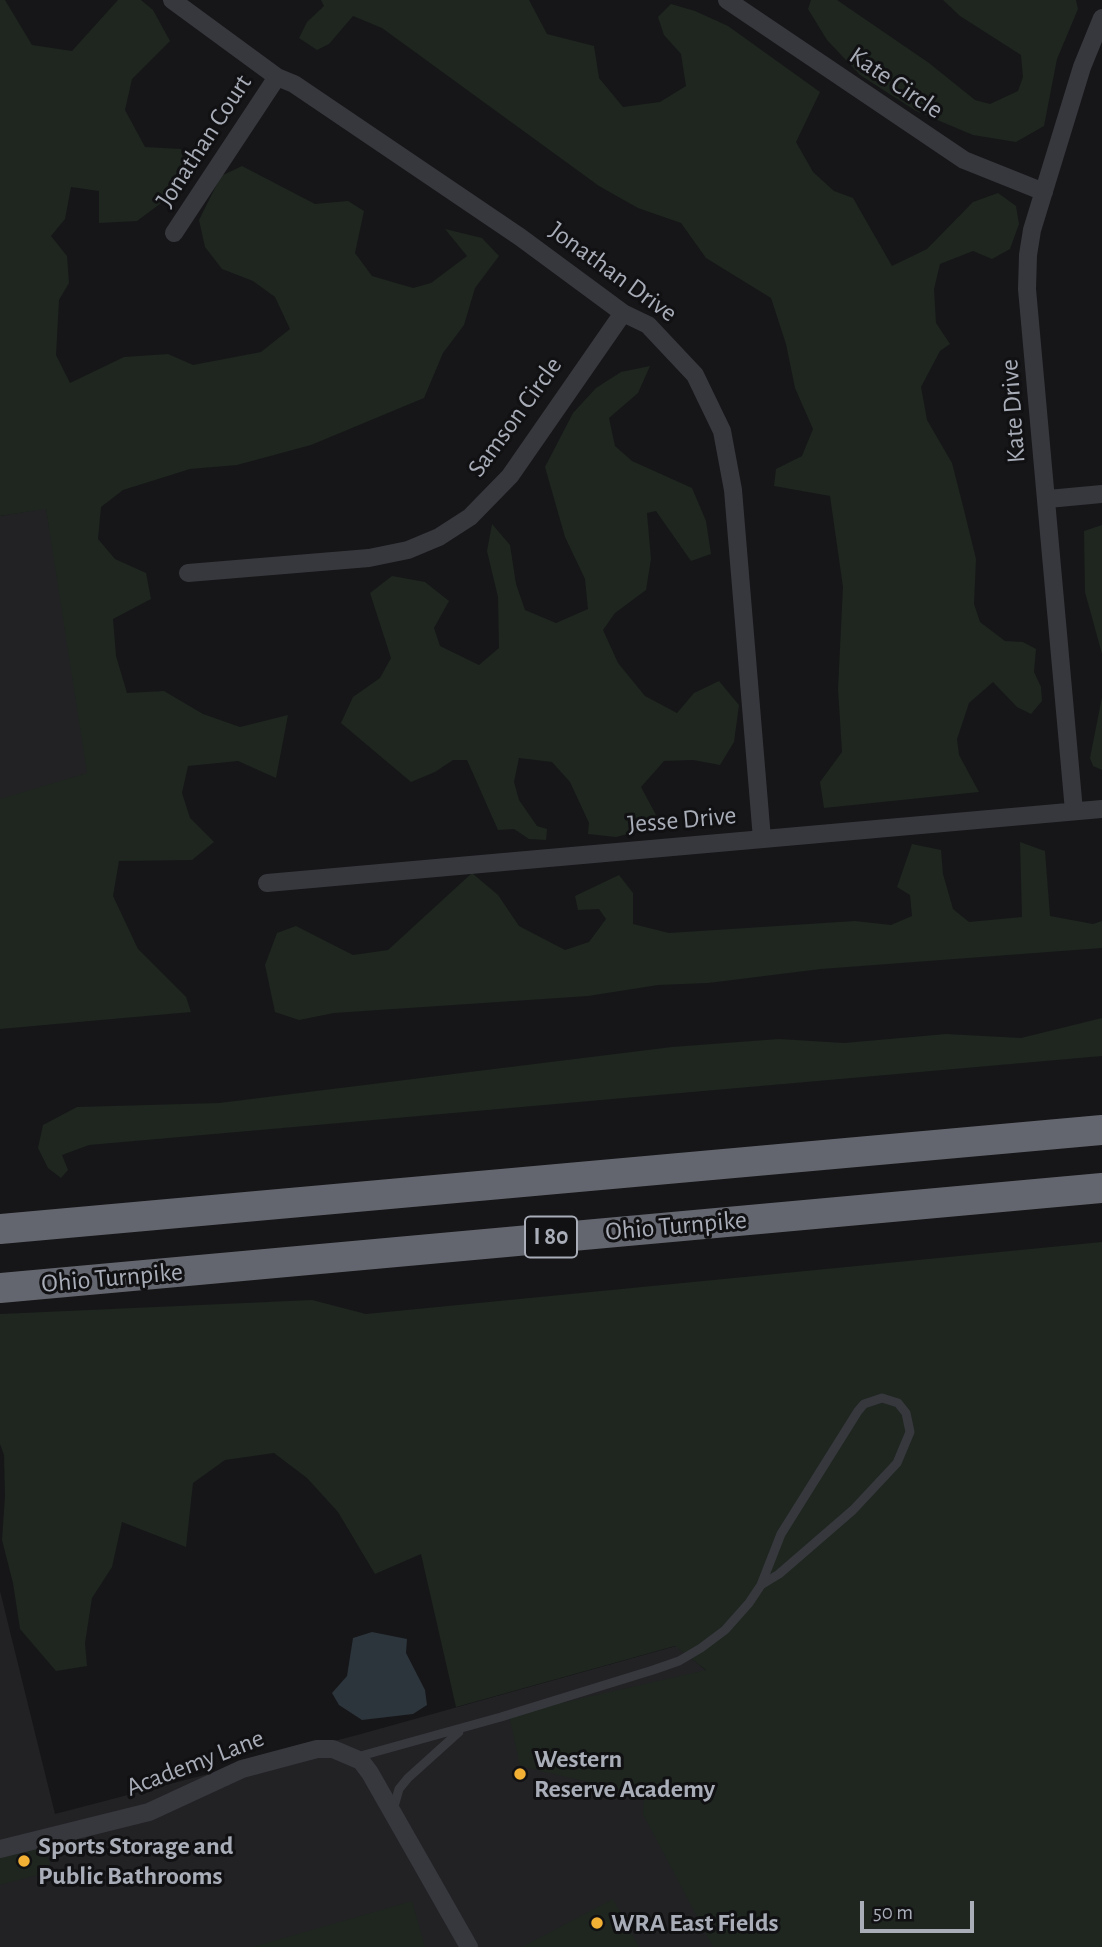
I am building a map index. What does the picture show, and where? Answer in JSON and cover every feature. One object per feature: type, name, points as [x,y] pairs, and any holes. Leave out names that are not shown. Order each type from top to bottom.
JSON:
[{"type":"highway","name":"I 80","points":[[0,1229],[1102,1130]]},
{"type":"highway","name":"Ohio Turnpike","points":[[0,1288],[1102,1188]]},
{"type":"street","name":"Jonathan Drive","points":[[172,0],[277,77],[294,84],[520,237],[623,313],[648,326],[684,360],[709,400],[722,431],[733,489],[762,839]]},
{"type":"street","name":"Kate Circle","points":[[727,0],[964,160],[1044,192]]},
{"type":"street","name":"Kate Drive","points":[[1074,811],[1027,289],[1032,230],[1082,67],[1102,18]]},
{"type":"street","name":"Jonathan Court","points":[[174,233],[277,77]]},
{"type":"street","name":"Samson Circle","points":[[188,573],[369,558],[408,550],[439,537],[470,517],[510,476],[623,313]]},
{"type":"street","points":[[1048,499],[1102,494]]},
{"type":"street","name":"Jesse Drive","points":[[267,883],[1102,808]]},
{"type":"street","name":"Academy Lane","points":[[0,1849],[149,1812],[242,1769],[317,1749],[333,1749],[355,1757]]},
{"type":"street","points":[[355,1757],[370,1773],[469,1947]]},
{"type":"lane","points":[[355,1757],[465,1727],[679,1661],[725,1630],[761,1585],[781,1534],[858,1411],[864,1404],[882,1398],[898,1403],[906,1413],[910,1432],[897,1463],[853,1510],[779,1574],[761,1585]]},
{"type":"lane","points":[[392,1812],[399,1789],[408,1778],[465,1727]]},
{"type":"shaded area","points":[[0,0],[5,0],[32,45],[72,51],[118,0],[141,0],[153,10],[170,41],[132,79],[125,110],[145,147],[181,149],[188,183],[137,221],[99,223],[99,191],[71,187],[65,219],[51,236],[67,256],[69,283],[59,300],[56,355],[70,383],[124,357],[168,354],[193,365],[261,352],[290,329],[275,297],[253,281],[222,269],[205,247],[199,220],[221,176],[242,166],[315,204],[348,201],[364,211],[355,253],[372,276],[413,288],[431,283],[467,256],[445,229],[482,238],[499,256],[475,288],[464,325],[443,353],[424,398],[311,445],[237,465],[190,469],[123,490],[101,507],[98,539],[115,559],[146,573],[151,599],[113,619],[116,656],[127,693],[164,691],[203,714],[240,727],[288,715],[276,778],[238,761],[188,766],[182,793],[190,818],[214,842],[192,860],[119,861],[113,896],[138,949],[186,997],[191,1012],[0,1029],[0,799],[87,773],[46,509],[0,516]]},
{"type":"shaded area","points":[[321,0],[529,0],[547,34],[594,46],[599,78],[623,107],[660,102],[686,86],[681,54],[664,35],[658,17],[671,4],[695,11],[728,26],[820,92],[796,142],[813,172],[834,191],[853,198],[892,266],[927,249],[973,202],[998,193],[1016,206],[1019,224],[1010,249],[992,259],[973,251],[940,264],[934,289],[936,323],[950,344],[940,351],[921,387],[927,420],[952,463],[964,510],[976,559],[974,604],[980,622],[1005,641],[1023,642],[1036,649],[1034,672],[1041,687],[1042,701],[1031,714],[1017,707],[993,682],[969,703],[957,739],[959,755],[979,792],[824,808],[820,782],[842,752],[838,689],[843,587],[830,496],[774,486],[776,469],[802,456],[813,429],[795,388],[786,344],[771,298],[706,258],[681,223],[638,208],[599,186],[382,28],[353,16],[329,44],[317,50],[299,38],[307,22],[324,6]]},
{"type":"shaded area","points":[[811,0],[837,0],[929,63],[975,100],[990,104],[1018,91],[1023,77],[1021,55],[960,16],[943,0],[1076,0],[1078,9],[1057,59],[1044,126],[1016,142],[973,135],[916,111],[860,75],[827,40],[808,9]]},
{"type":"shaded area","points":[[650,366],[638,393],[609,418],[615,446],[632,461],[692,488],[706,521],[711,554],[691,561],[656,511],[647,513],[651,559],[646,590],[615,613],[603,630],[618,663],[645,696],[677,713],[694,693],[719,681],[739,705],[734,742],[720,765],[693,760],[664,761],[641,787],[656,815],[651,828],[616,837],[588,834],[589,823],[570,782],[552,762],[519,758],[514,782],[519,800],[537,826],[547,829],[546,840],[529,839],[514,829],[498,830],[467,760],[453,760],[435,772],[411,782],[341,723],[353,697],[380,678],[391,658],[370,593],[392,576],[425,582],[449,601],[434,628],[440,646],[479,665],[499,648],[498,597],[487,551],[492,524],[510,545],[516,584],[525,610],[556,623],[588,609],[585,579],[565,537],[545,467],[573,413],[596,388],[621,372]]},
{"type":"shaded area","points":[[46,508],[100,800],[0,811],[0,516]]},
{"type":"shaded area","points":[[1102,525],[1102,654],[1085,592],[1084,531]]},
{"type":"shaded area","points":[[1102,697],[1102,770],[1093,766],[1090,758]]},
{"type":"shaded area","points":[[1020,842],[1045,851],[1050,916],[1093,924],[1102,921],[1102,948],[821,969],[708,983],[658,985],[588,996],[334,1013],[299,1020],[275,1012],[265,965],[277,933],[296,926],[353,955],[388,950],[472,873],[498,895],[519,926],[565,950],[589,942],[606,919],[599,909],[578,910],[575,896],[619,875],[633,893],[633,924],[669,933],[855,921],[891,925],[912,916],[910,895],[897,887],[912,844],[941,850],[943,874],[953,909],[969,922],[1022,917]]},
{"type":"shaded area","points":[[1102,1018],[1102,1056],[89,1145],[62,1155],[68,1170],[61,1178],[48,1168],[38,1148],[43,1125],[77,1107],[219,1103],[672,1047],[779,1039],[844,1043],[946,1034],[1021,1038]]},
{"type":"shaded area","points":[[1102,1242],[1102,1947],[713,1947],[643,1814],[644,1795],[520,1766],[509,1715],[706,1670],[675,1646],[456,1707],[421,1554],[375,1574],[338,1512],[307,1478],[274,1453],[225,1460],[193,1483],[186,1547],[122,1522],[112,1567],[92,1598],[85,1643],[87,1666],[56,1671],[20,1629],[13,1583],[2,1540],[5,1496],[4,1455],[0,1444],[0,1314],[312,1300],[366,1314]]},
{"type":"shaded area","name":"Western Reserve Academy","points":[[0,1591],[55,1814],[361,1734],[676,1646],[1045,1947],[0,1947]]},
{"type":"shaded area","points":[[372,1632],[407,1639],[406,1653],[425,1690],[427,1705],[413,1714],[362,1720],[339,1705],[332,1693],[347,1676],[353,1638]]},
{"type":"shaded area","name":"Sports Storage and Public Bathrooms","points":[[43,1841],[52,1871],[0,1885],[0,1852]]},
{"type":"shaded area","name":"WRA East Fields","points":[[613,1899],[639,1947],[522,1947]]},
{"type":"shaded area","points":[[412,1901],[425,1947],[253,1947]]},
{"type":"place","name":"Western Reserve Academy","points":[[520,1774]]},
{"type":"place","name":"Sports Storage and Public Bathrooms","points":[[24,1861]]},
{"type":"place","name":"WRA East Fields","points":[[597,1923]]}]
